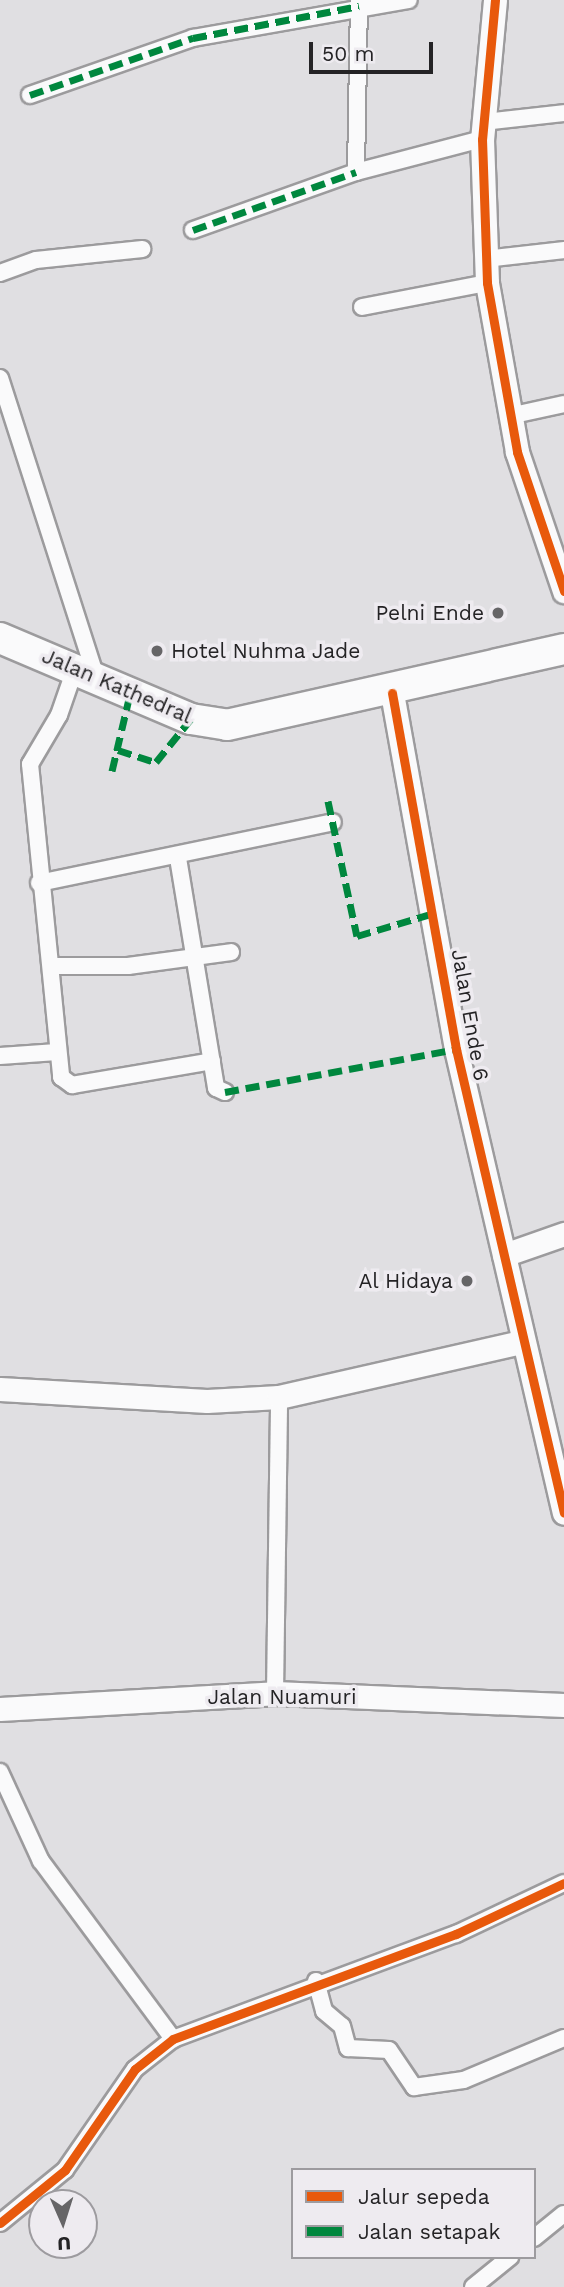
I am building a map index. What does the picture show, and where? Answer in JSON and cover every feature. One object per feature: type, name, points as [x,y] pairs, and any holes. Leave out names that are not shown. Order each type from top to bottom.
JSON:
[{"type":"highway","name":"Jalan Kathedral","points":[[0,638],[86,670],[191,719],[227,725],[392,693],[564,649]]},
{"type":"street","points":[[30,95],[193,38],[359,3],[409,0]]},
{"type":"street","points":[[495,0],[483,130],[487,283],[509,416],[564,591]]},
{"type":"street","points":[[356,172],[359,3]]},
{"type":"street","points":[[193,230],[483,130],[564,113]]},
{"type":"street","points":[[0,272],[36,260],[142,249]]},
{"type":"street","points":[[485,259],[564,250]]},
{"type":"street","points":[[362,307],[487,283]]},
{"type":"street","points":[[0,378],[86,670],[30,764],[39,883],[51,966],[61,1077],[72,1085],[212,1061]]},
{"type":"street","points":[[509,416],[564,404]]},
{"type":"street","name":"Jalan Ende 6","points":[[392,693],[456,1049],[522,1342],[564,1513]]},
{"type":"street","points":[[39,883],[178,858],[333,822]]},
{"type":"street","points":[[178,858],[216,1088],[225,1092]]},
{"type":"street","points":[[51,966],[196,961],[232,952]]},
{"type":"street","points":[[0,1056],[57,1052]]},
{"type":"street","points":[[504,1255],[564,1234]]},
{"type":"street","points":[[0,1390],[207,1401],[279,1397],[522,1342]]},
{"type":"street","points":[[275,1693],[279,1397]]},
{"type":"street","name":"Jalan Nuamuri","points":[[0,1709],[275,1693],[564,1705]]},
{"type":"street","points":[[0,1772],[41,1861],[173,2039]]},
{"type":"street","points":[[0,2223],[65,2170],[127,2079],[173,2039],[316,1982],[456,1934],[564,1883]]},
{"type":"street","points":[[316,1982],[324,2011],[342,2026],[348,2048],[389,2050],[414,2087],[464,2080],[564,2038]]},
{"type":"street","points":[[536,2236],[564,2214]]},
{"type":"street","points":[[473,2287],[508,2259]]},
{"type":"marked path","points":[[30,95],[193,38],[359,6]]},
{"type":"marked path","points":[[193,230],[356,172]]},
{"type":"marked path","points":[[112,771],[131,690]]},
{"type":"marked path","points":[[118,750],[156,762],[191,719]]},
{"type":"marked path","points":[[328,801],[357,936],[434,913]]},
{"type":"marked path","points":[[225,1092],[456,1049]]},
{"type":"cycle path","points":[[495,0],[482,139],[487,283],[517,452],[564,591]]},
{"type":"cycle path","points":[[392,693],[456,1049],[564,1513]]},
{"type":"cycle path","points":[[0,2223],[65,2170],[135,2069],[173,2039],[456,1934],[564,1883]]},
{"type":"place","name":"Pelni Ende","points":[[498,613]]},
{"type":"place","name":"Hotel Nuhma Jade","points":[[157,651]]},
{"type":"place","name":"Al Hidaya","points":[[467,1281]]}]
